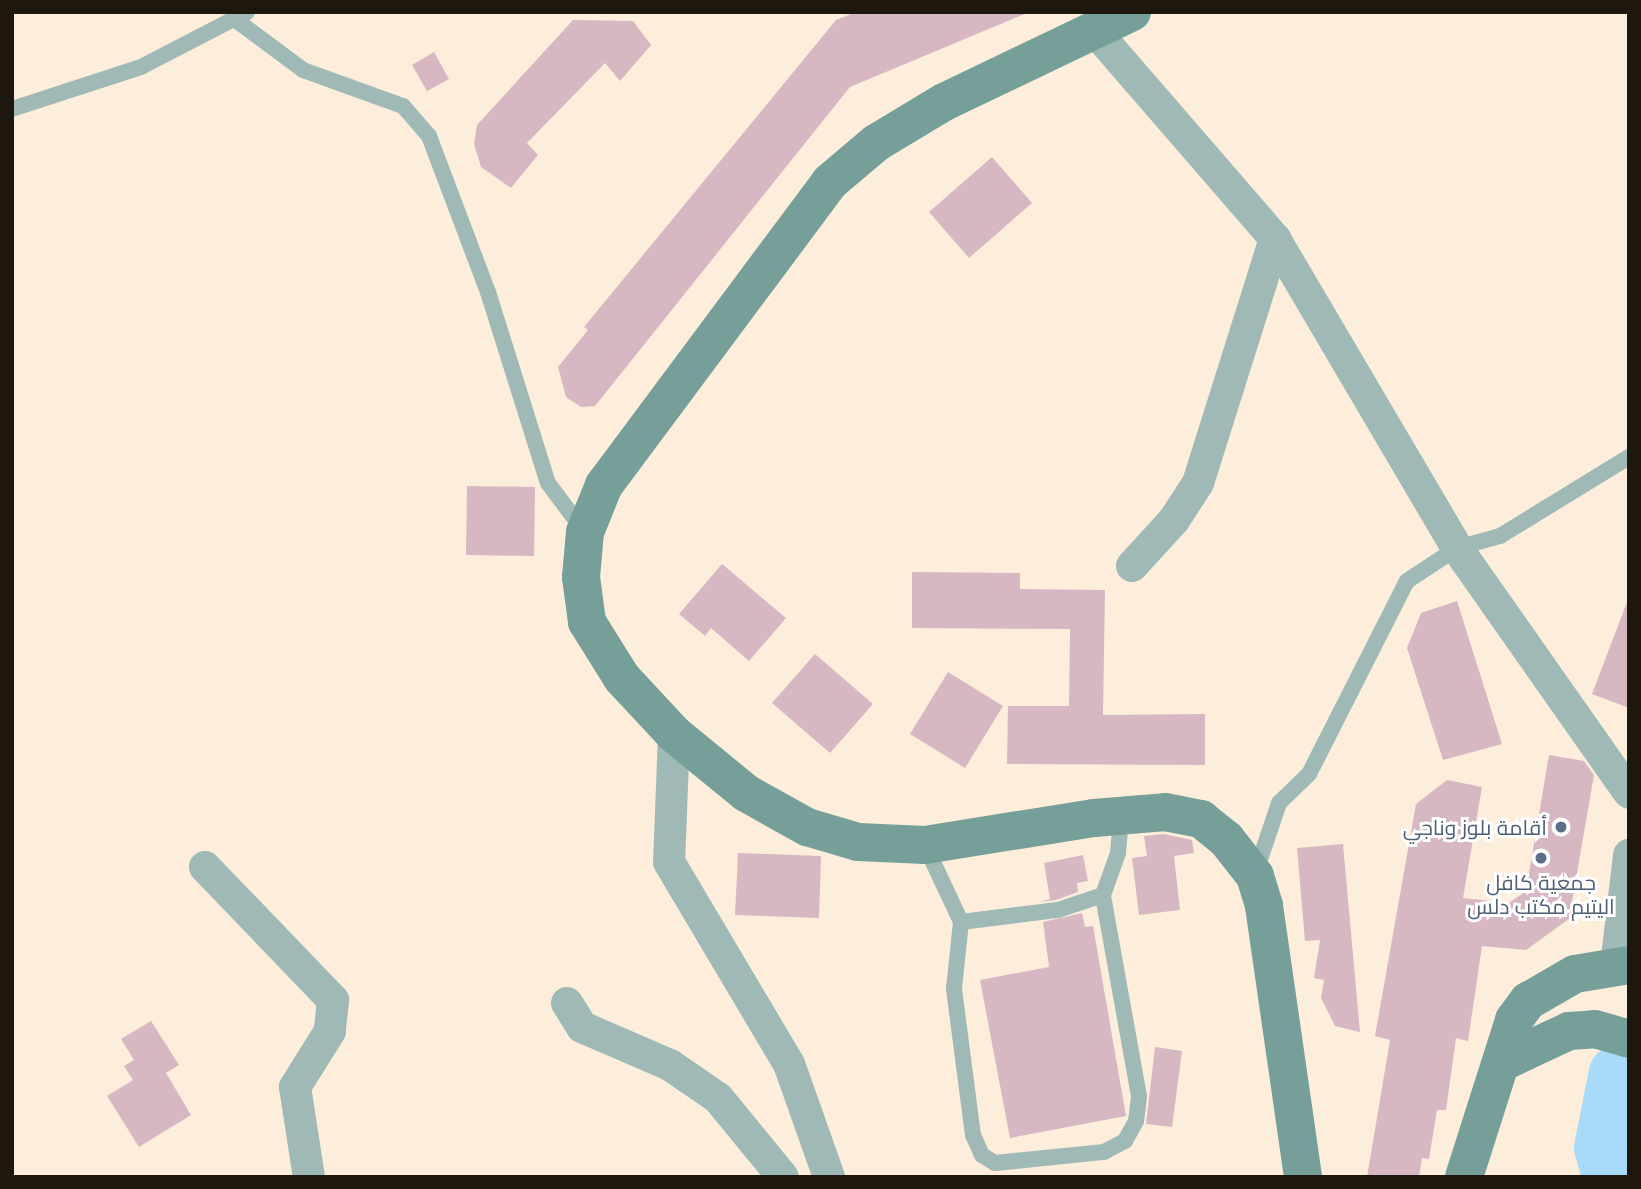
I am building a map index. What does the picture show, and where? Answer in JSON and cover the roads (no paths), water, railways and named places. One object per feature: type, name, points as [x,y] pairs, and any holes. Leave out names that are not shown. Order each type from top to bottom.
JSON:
[{"type":"main road","points":[[1132,12],[1096,32],[944,102],[876,143],[830,182],[604,485],[584,533],[580,577],[587,622],[622,678],[674,734],[746,793],[807,827],[858,842],[925,845],[1121,816],[1165,812],[1201,819],[1255,876],[1264,906],[1303,1177]]},
{"type":"main road","points":[[1464,1177],[1505,1061],[1514,1020],[1528,1001],[1576,974],[1622,965]]},
{"type":"main road","points":[[1505,1061],[1569,1031],[1595,1029],[1629,1039]]},
{"type":"street","points":[[1096,32],[1275,239],[1457,548],[1629,793]]},
{"type":"street","points":[[1132,566],[1174,520],[1198,483],[1275,239]]},
{"type":"street","points":[[674,734],[669,862],[789,1065],[829,1177]]},
{"type":"street","points":[[1622,965],[1629,855]]},
{"type":"street","points":[[205,867],[333,1000],[330,1031],[295,1087],[309,1177]]},
{"type":"street","points":[[567,1003],[582,1027],[670,1065],[718,1098],[783,1177]]},
{"type":"lane","points":[[12,109],[141,67],[242,16],[303,70],[403,106],[429,136],[488,292],[548,483],[584,533]]},
{"type":"lane","points":[[1255,876],[1279,803],[1309,774],[1406,581],[1457,548],[1500,536],[1629,457]]},
{"type":"lane","points":[[925,845],[961,922],[954,989],[973,1135],[982,1155],[995,1163],[1104,1153],[1125,1141],[1136,1121],[1139,1096],[1103,895],[1118,853],[1121,816]]},
{"type":"lane","points":[[961,922],[1058,910],[1103,895]]},
{"type":"waterway","points":[[1608,1177],[1600,1148],[1615,1072]]},
{"type":"place","name":"أقامة بلوز وناجي","points":[[1561,827]]},
{"type":"place","name":"جمعية كافل اليتيم مكتب دلس","points":[[1541,858]]}]
